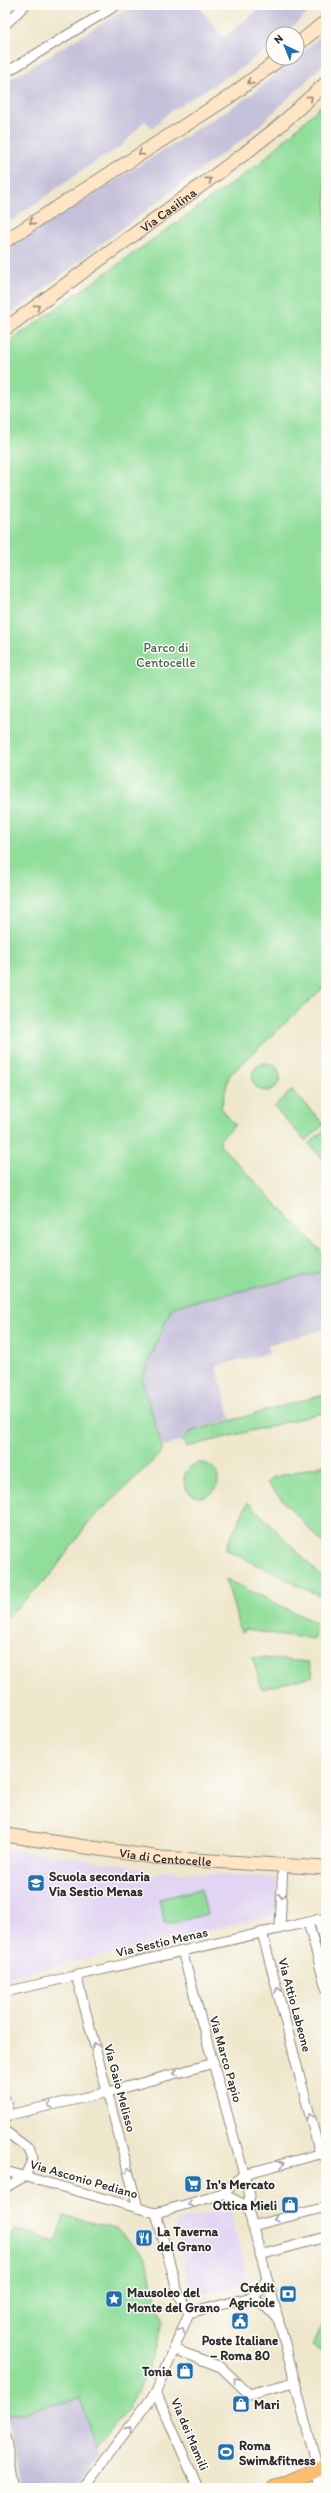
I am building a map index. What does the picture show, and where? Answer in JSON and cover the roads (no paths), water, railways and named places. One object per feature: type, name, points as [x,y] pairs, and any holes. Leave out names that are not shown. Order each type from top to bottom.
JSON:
[{"type":"main road","points":[[305,38],[326,15]]},
{"type":"main road","points":[[305,39],[326,21]]},
{"type":"main road","points":[[5,241],[224,101],[270,66]]},
{"type":"main road","name":"Via Casilina","points":[[5,329],[244,154],[277,128],[326,83]]},
{"type":"main road","name":"Via di Centocelle","points":[[5,1835],[161,1858],[326,1868]]},
{"type":"main road","points":[[274,2488],[321,2468]]},
{"type":"street","points":[[5,25],[26,5]]},
{"type":"street","points":[[5,73],[116,5]]},
{"type":"street","points":[[280,1927],[283,1865]]},
{"type":"street","points":[[322,1919],[326,1948]]},
{"type":"street","name":"Via Sestio Menas","points":[[5,1992],[280,1927],[322,1919]]},
{"type":"street","points":[[308,1922],[326,1988]]},
{"type":"street","name":"Via Attio Labeone","points":[[262,1932],[324,2153]]},
{"type":"street","name":"Via Marco Papio","points":[[182,1951],[250,2196],[247,2206],[266,2280],[275,2302],[278,2320],[295,2382],[321,2468],[317,2488]]},
{"type":"street","name":"Via Gaio Melisso","points":[[76,1975],[138,2208]]},
{"type":"street","points":[[5,2099],[7,2117],[108,2092],[214,2063]]},
{"type":"street","points":[[5,2131],[28,2149],[33,2158],[25,2176],[5,2188]]},
{"type":"street","points":[[82,2488],[156,2392],[188,2313],[177,2292],[156,2213],[223,2194],[244,2174],[324,2153]]},
{"type":"street","name":"Via Asconio Pediano","points":[[5,2171],[156,2213]]},
{"type":"street","points":[[223,2194],[247,2206]]},
{"type":"street","points":[[252,2226],[326,2207]]},
{"type":"street","points":[[260,2255],[326,2237]]},
{"type":"street","points":[[188,2313],[252,2297],[261,2290],[266,2280]]},
{"type":"street","points":[[252,2297],[268,2308],[278,2320]]},
{"type":"street","points":[[174,2349],[221,2367],[249,2394],[295,2382]]},
{"type":"street","name":"Via dei Mamili","points":[[156,2392],[198,2488]]},
{"type":"street","points":[[5,2436],[15,2488]]},
{"type":"place","name":"Scuola secondaria Via Sestio Menas","points":[[36,1883]]},
{"type":"place","name":"In's Mercato","points":[[193,2184]]},
{"type":"place","name":"Ottica Mieli","points":[[290,2205]]},
{"type":"place","name":"La Taverna del Grano","points":[[144,2238]]},
{"type":"place","name":"Crédit Agricole","points":[[288,2294]]},
{"type":"place","name":"Mausoleo del Monte del Grano","points":[[114,2299]]},
{"type":"place","name":"Poste Italiane – Roma 80","points":[[240,2321]]},
{"type":"place","name":"Tonia","points":[[185,2371]]},
{"type":"place","name":"Mari","points":[[241,2404]]},
{"type":"place","name":"Roma Swim&fitness","points":[[226,2452]]},
{"type":"park label","name":"Parco di Centocelle","points":[[166,654]]}]
